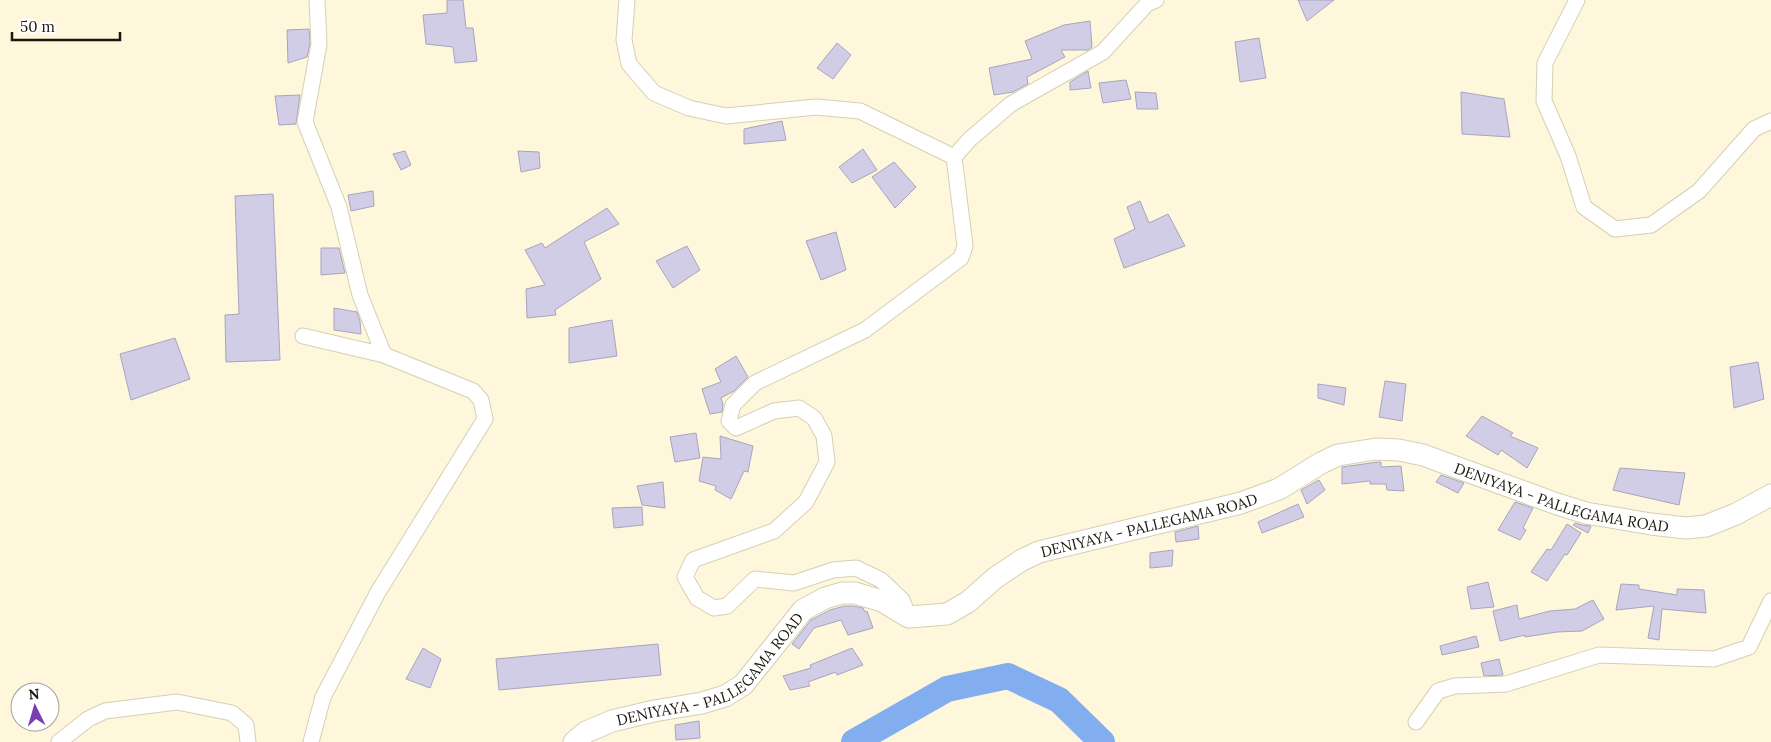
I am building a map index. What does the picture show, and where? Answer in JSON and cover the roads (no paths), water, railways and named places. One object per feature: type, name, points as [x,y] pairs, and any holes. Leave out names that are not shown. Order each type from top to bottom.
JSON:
[{"type":"main road","name":"DENIYAYA - PALLEGAMA ROAD","points":[[574,742],[586,732],[612,721],[654,711],[702,703],[725,696],[743,685],[803,610],[825,598],[842,593],[855,593],[882,601],[909,617],[947,614],[968,602],[995,578],[1022,560],[1039,552],[1241,503],[1279,489],[1321,462],[1338,455],[1367,451],[1399,450],[1423,455],[1586,513],[1686,528],[1706,526],[1736,514],[1771,495]]},
{"type":"street","points":[[317,0],[319,44],[305,122],[339,207],[360,295],[384,355]]},
{"type":"street","points":[[627,0],[624,40],[629,64],[654,93],[689,108],[726,116],[816,107],[860,111],[954,157]]},
{"type":"street","points":[[909,617],[902,600],[880,580],[856,568],[833,570],[794,583],[755,580],[727,606],[714,608],[697,598],[685,577],[693,560],[774,531],[806,502],[827,462],[824,436],[814,418],[799,408],[774,411],[736,428],[729,421],[732,405],[755,384],[865,330],[961,258],[965,246],[954,157],[970,139],[1011,104],[1102,52],[1147,4],[1156,0]]},
{"type":"street","points":[[1577,0],[1545,63],[1544,101],[1568,156],[1584,207],[1615,229],[1651,225],[1699,190],[1754,129],[1771,121]]},
{"type":"street","points":[[303,336],[384,355],[473,391],[481,400],[485,419],[378,592],[323,697],[311,742]]},
{"type":"street","points":[[1416,722],[1438,691],[1455,686],[1506,684],[1599,655],[1714,659],[1749,647],[1771,601]]},
{"type":"street","points":[[59,742],[88,718],[105,710],[177,702],[232,713],[246,725],[248,742]]},
{"type":"waterway","points":[[854,742],[947,689],[1008,676],[1059,700],[1102,742]]}]
